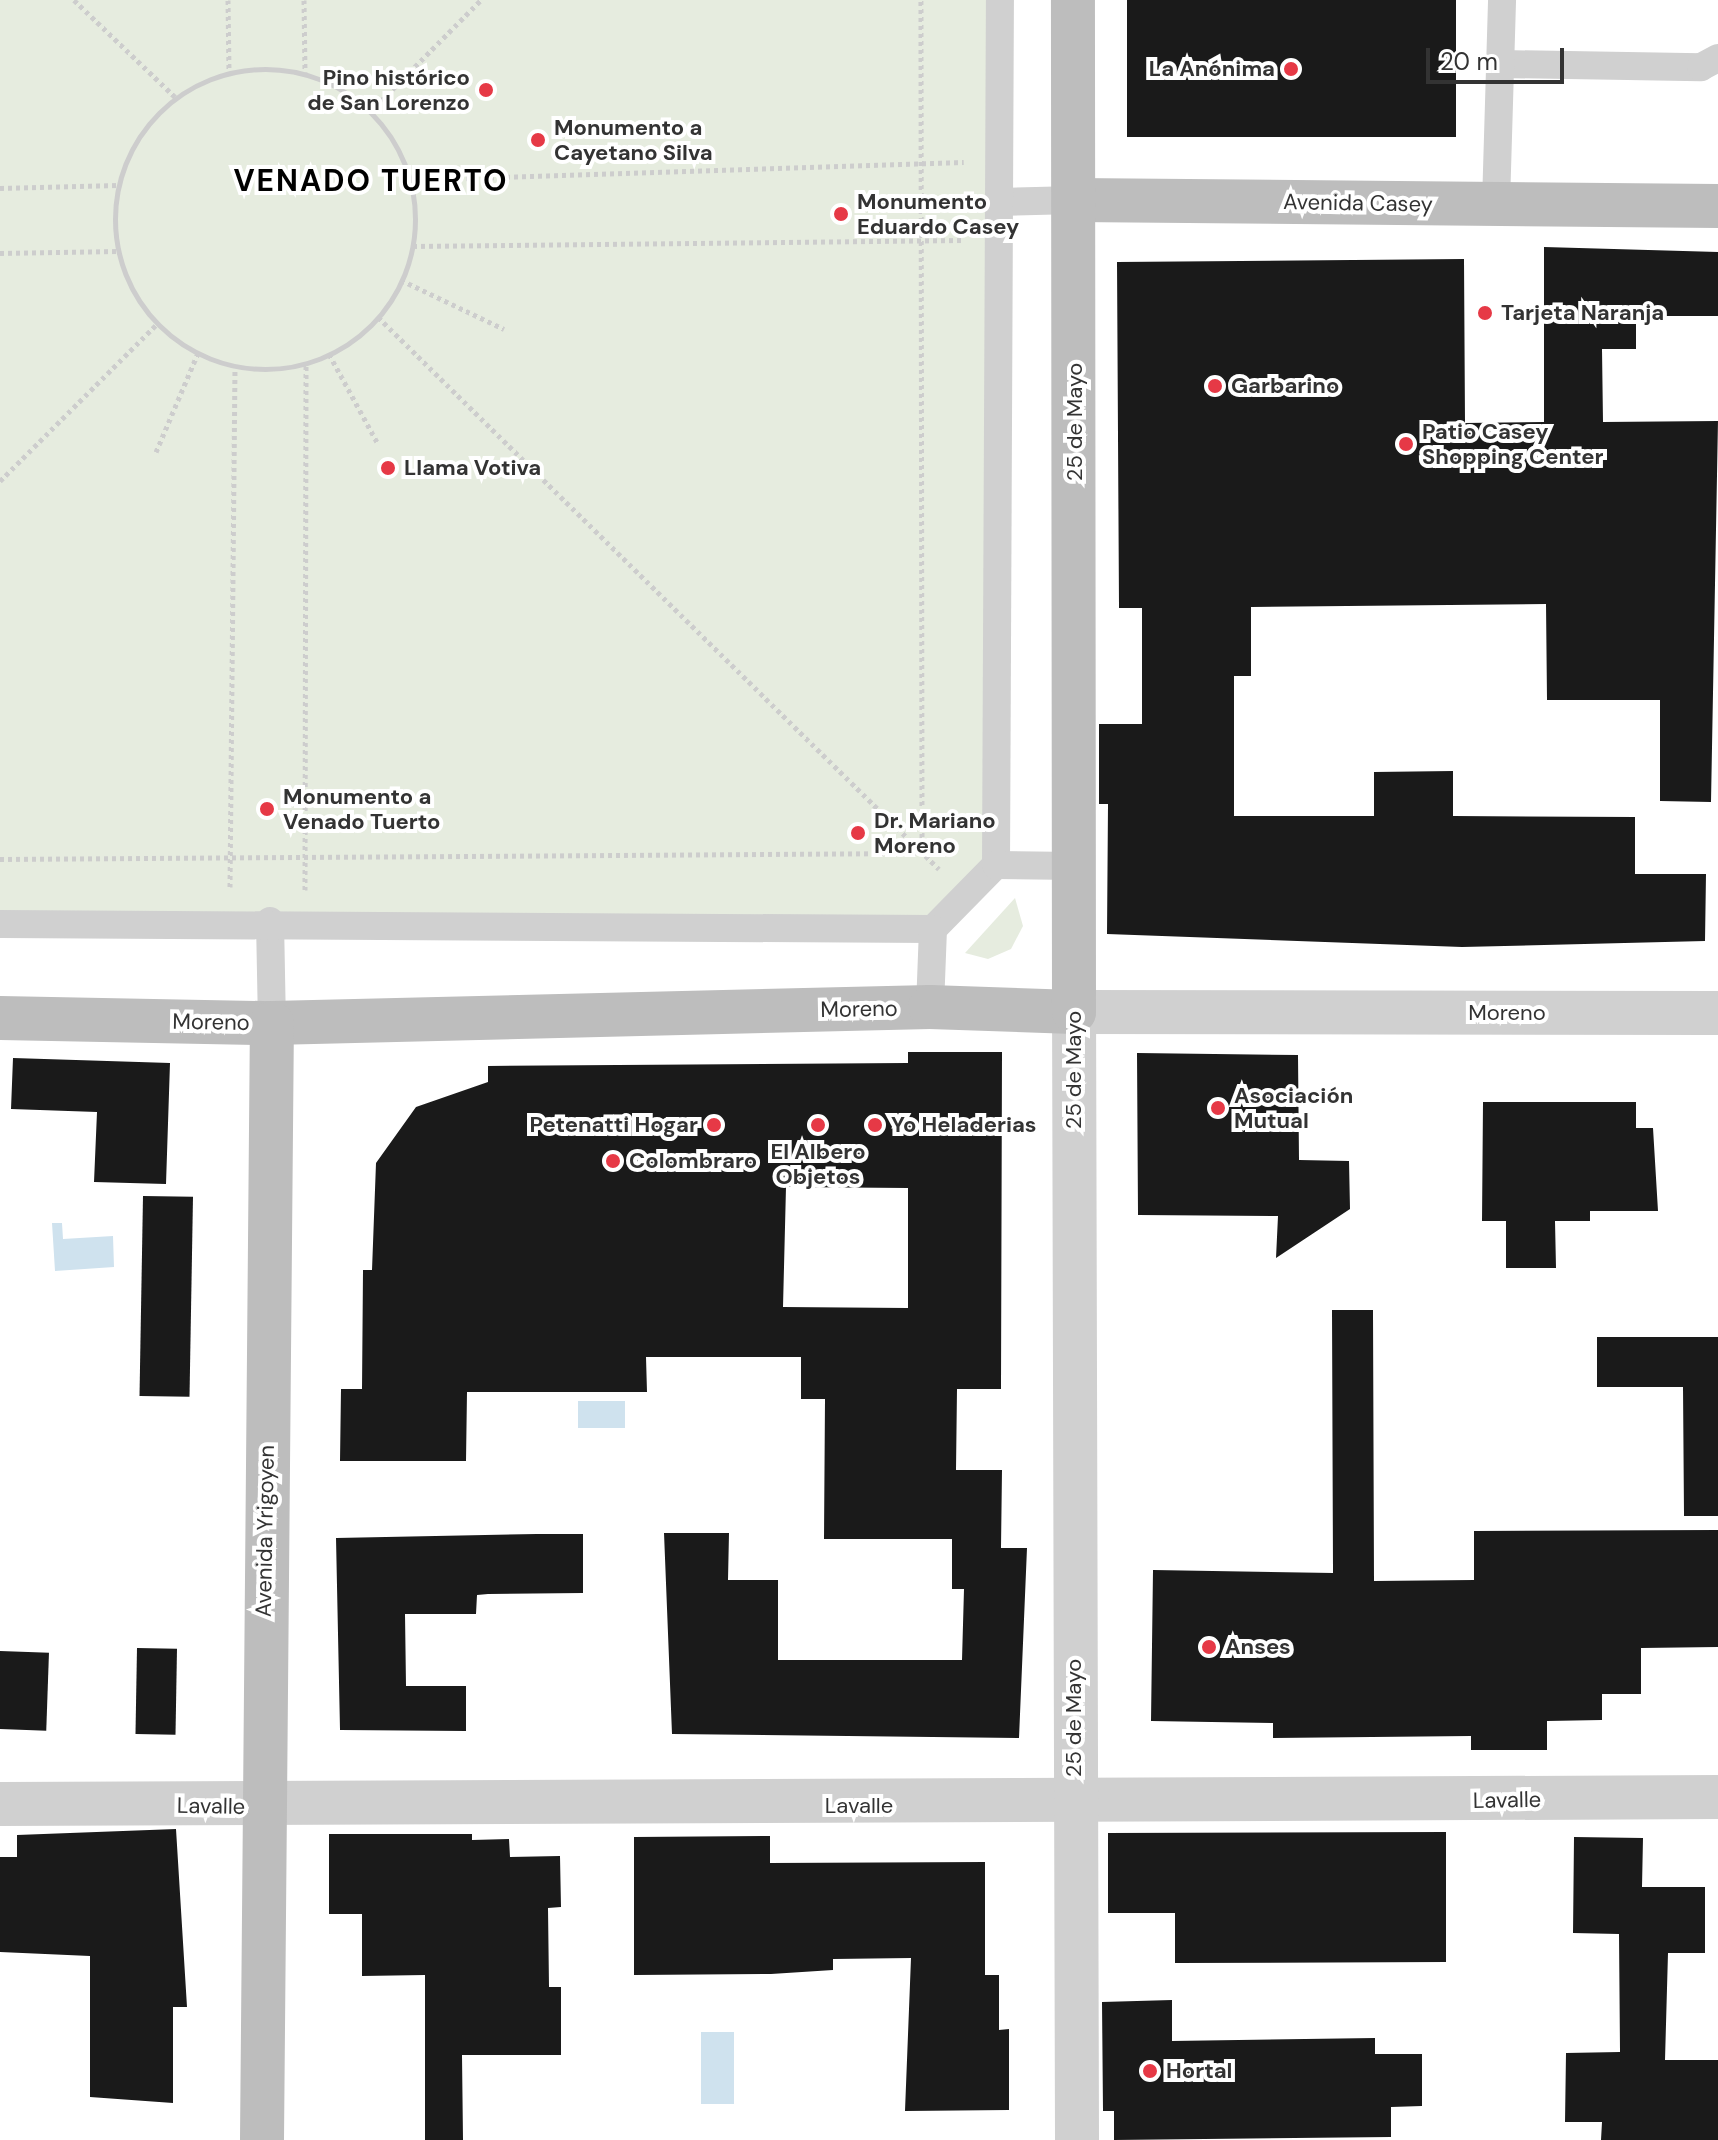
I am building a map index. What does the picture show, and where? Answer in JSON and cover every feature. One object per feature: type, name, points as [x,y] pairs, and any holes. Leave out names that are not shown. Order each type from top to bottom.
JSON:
[{"type":"main road","name":"25 de Mayo","points":[[1073,0],[1074,1012]]},
{"type":"main road","name":"Avenida Casey","points":[[1075,200],[1718,206]]},
{"type":"main road","name":"Moreno","points":[[0,1018],[272,1023],[930,1007],[1074,1012]]},
{"type":"main road","name":"Avenida Yrigoyen","points":[[262,2140],[261,1807],[272,1023]]},
{"type":"street","name":"Moreno","points":[[1074,1012],[1718,1013]]},
{"type":"street","name":"25 de Mayo","points":[[1074,1012],[1077,2140]]},
{"type":"street","name":"Lavalle","points":[[0,1804],[261,1807],[1074,1805],[1718,1797]]},
{"type":"lane","points":[[996,865],[1000,0]]},
{"type":"lane","points":[[1496,204],[1502,0]]},
{"type":"lane","points":[[1501,64],[1701,67],[1718,58]]},
{"type":"lane","name":"Avenida Casey","points":[[999,202],[1075,200]]},
{"type":"lane","points":[[930,1007],[933,929],[965,894],[996,865],[1075,866]]},
{"type":"lane","name":"Avenida Yrigoyen","points":[[270,921],[272,1023]]},
{"type":"lane","points":[[0,924],[305,921],[933,929]]},
{"type":"path","points":[[74,0],[175,97]]},
{"type":"path","points":[[228,0],[229,74]]},
{"type":"path","points":[[304,0],[305,72]]},
{"type":"path","points":[[370,112],[481,0]]},
{"type":"path","points":[[921,0],[922,853]]},
{"type":"path","points":[[305,72],[370,112],[397,143],[410,180],[413,246],[401,280],[378,317],[329,354],[306,363],[235,368],[198,353],[158,323],[138,301],[118,251],[118,185],[143,130],[175,97],[229,74],[305,72]]},
{"type":"path","points":[[410,180],[999,161]]},
{"type":"path","points":[[0,188],[118,185]]},
{"type":"path","points":[[413,246],[999,240]]},
{"type":"path","points":[[0,253],[118,251]]},
{"type":"path","points":[[401,280],[504,329]]},
{"type":"path","points":[[378,317],[965,894]]},
{"type":"path","points":[[0,481],[158,323]]},
{"type":"path","points":[[156,452],[198,353]]},
{"type":"path","points":[[329,354],[377,442]]},
{"type":"path","points":[[305,921],[306,363]]},
{"type":"path","points":[[231,922],[229,858],[235,368]]},
{"type":"path","points":[[0,859],[922,853]]},
{"type":"shaded area","points":[[0,0],[1000,0],[996,865],[933,929],[0,924]]},
{"type":"shaded area","points":[[1015,898],[1023,926],[1011,949],[988,959],[965,953]]},
{"type":"water","points":[[52,1223],[62,1223],[63,1239],[113,1236],[114,1267],[55,1271]]},
{"type":"water","points":[[578,1401],[625,1401],[625,1428],[578,1428]]},
{"type":"water","points":[[701,2032],[734,2032],[734,2104],[701,2104]]},
{"type":"building","name":"La Anónima","points":[[1127,0],[1456,0],[1456,137],[1127,137]]},
{"type":"building","points":[[1544,247],[1718,252],[1718,316],[1636,316],[1636,349],[1602,349],[1603,422],[1718,421],[1711,802],[1660,801],[1660,700],[1547,700],[1546,604],[1251,607],[1251,676],[1234,676],[1234,816],[1374,816],[1374,772],[1453,771],[1453,816],[1635,817],[1635,874],[1706,874],[1705,941],[1462,947],[1107,934],[1108,804],[1099,804],[1099,724],[1142,724],[1142,608],[1119,608],[1117,262],[1464,259],[1465,423],[1544,422]]},
{"type":"building","points":[[908,1052],[1002,1052],[1001,1389],[957,1389],[956,1470],[1002,1470],[1001,1548],[1027,1548],[1019,1738],[672,1734],[664,1533],[729,1533],[728,1580],[778,1580],[778,1660],[962,1660],[964,1589],[952,1589],[952,1539],[824,1539],[825,1399],[801,1399],[801,1357],[646,1357],[647,1392],[467,1392],[466,1461],[340,1461],[341,1389],[362,1389],[363,1270],[372,1270],[376,1163],[416,1107],[488,1082],[488,1066],[908,1063]],"holes":[[[786,1187],[908,1188],[908,1308],[783,1307]]]},
{"type":"building","name":"Asociación Mutual","points":[[1137,1053],[1298,1055],[1299,1160],[1349,1161],[1350,1209],[1276,1258],[1278,1216],[1138,1215]]},
{"type":"building","points":[[13,1058],[170,1063],[166,1184],[94,1182],[97,1112],[11,1109]]},
{"type":"building","points":[[1483,1102],[1636,1102],[1636,1128],[1653,1128],[1658,1211],[1590,1211],[1590,1221],[1555,1221],[1556,1268],[1506,1268],[1506,1221],[1482,1221]]},
{"type":"building","points":[[143,1196],[193,1197],[190,1397],[140,1396]]},
{"type":"building","points":[[1332,1310],[1373,1310],[1374,1581],[1474,1580],[1474,1531],[1718,1530],[1718,1647],[1641,1648],[1641,1694],[1602,1694],[1602,1720],[1547,1721],[1547,1750],[1471,1750],[1471,1736],[1273,1738],[1273,1723],[1151,1721],[1153,1570],[1333,1573]]},
{"type":"building","points":[[1597,1337],[1718,1337],[1718,1516],[1684,1516],[1683,1387],[1597,1387]]},
{"type":"building","points":[[583,1534],[583,1593],[477,1595],[476,1614],[405,1614],[406,1686],[466,1686],[466,1731],[340,1730],[336,1538]]},
{"type":"building","points":[[137,1648],[177,1649],[175,1735],[135,1734]]},
{"type":"building","points":[[0,1651],[49,1653],[46,1731],[0,1729]]},
{"type":"building","points":[[176,1829],[187,2007],[173,2007],[173,2103],[90,2097],[90,1956],[0,1952],[0,1857],[17,1857],[17,1835]]},
{"type":"building","points":[[1446,1832],[1446,1962],[1175,1963],[1175,1913],[1108,1913],[1108,1833]]},
{"type":"building","points":[[329,1834],[472,1834],[472,1840],[509,1839],[510,1857],[560,1856],[561,1907],[548,1908],[549,1987],[561,1987],[561,2055],[462,2055],[463,2140],[425,2140],[425,1975],[362,1976],[362,1914],[329,1914]]},
{"type":"building","points":[[770,1836],[770,1863],[985,1862],[985,1975],[999,1975],[999,2030],[1009,2029],[1009,2110],[905,2111],[911,1958],[833,1959],[833,1970],[771,1974],[634,1975],[634,1837]]},
{"type":"building","points":[[1574,1837],[1643,1838],[1642,1887],[1705,1887],[1705,1953],[1668,1953],[1665,2060],[1718,2060],[1718,2140],[1601,2140],[1602,2122],[1565,2122],[1566,2053],[1620,2052],[1619,1934],[1573,1933]]},
{"type":"building","points":[[1172,2000],[1172,2041],[1375,2038],[1375,2054],[1422,2054],[1422,2106],[1391,2107],[1391,2137],[1114,2140],[1114,2111],[1103,2111],[1102,2002]]},
{"type":"place","name":"La Anónima","points":[[1291,69]]},
{"type":"place","name":"Pino histórico de San Lorenzo","points":[[486,90]]},
{"type":"place","name":"Monumento a Cayetano Silva","points":[[538,140]]},
{"type":"place","name":"Monumento Eduardo Casey","points":[[841,214]]},
{"type":"place","name":"Tarjeta Naranja","points":[[1485,313]]},
{"type":"place","name":"Garbarino","points":[[1215,386]]},
{"type":"place","name":"Patio Casey Shopping Center","points":[[1406,444]]},
{"type":"place","name":"Llama Votiva","points":[[388,468]]},
{"type":"place","name":"Monumento a Venado Tuerto","points":[[267,809]]},
{"type":"place","name":"Dr. Mariano Moreno","points":[[858,833]]},
{"type":"place","name":"Asociación Mutual","points":[[1218,1108]]},
{"type":"place","name":"Petenatti Hogar","points":[[714,1125]]},
{"type":"place","name":"El Albero Objetos","points":[[818,1125]]},
{"type":"place","name":"Yo Heladerias","points":[[875,1125]]},
{"type":"place","name":"Colombraro","points":[[613,1161]]},
{"type":"place","name":"Anses","points":[[1209,1647]]},
{"type":"place","name":"Hortal","points":[[1150,2071]]},
{"type":"district","name":"VENADO TUERTO","points":[[371,181]]}]
